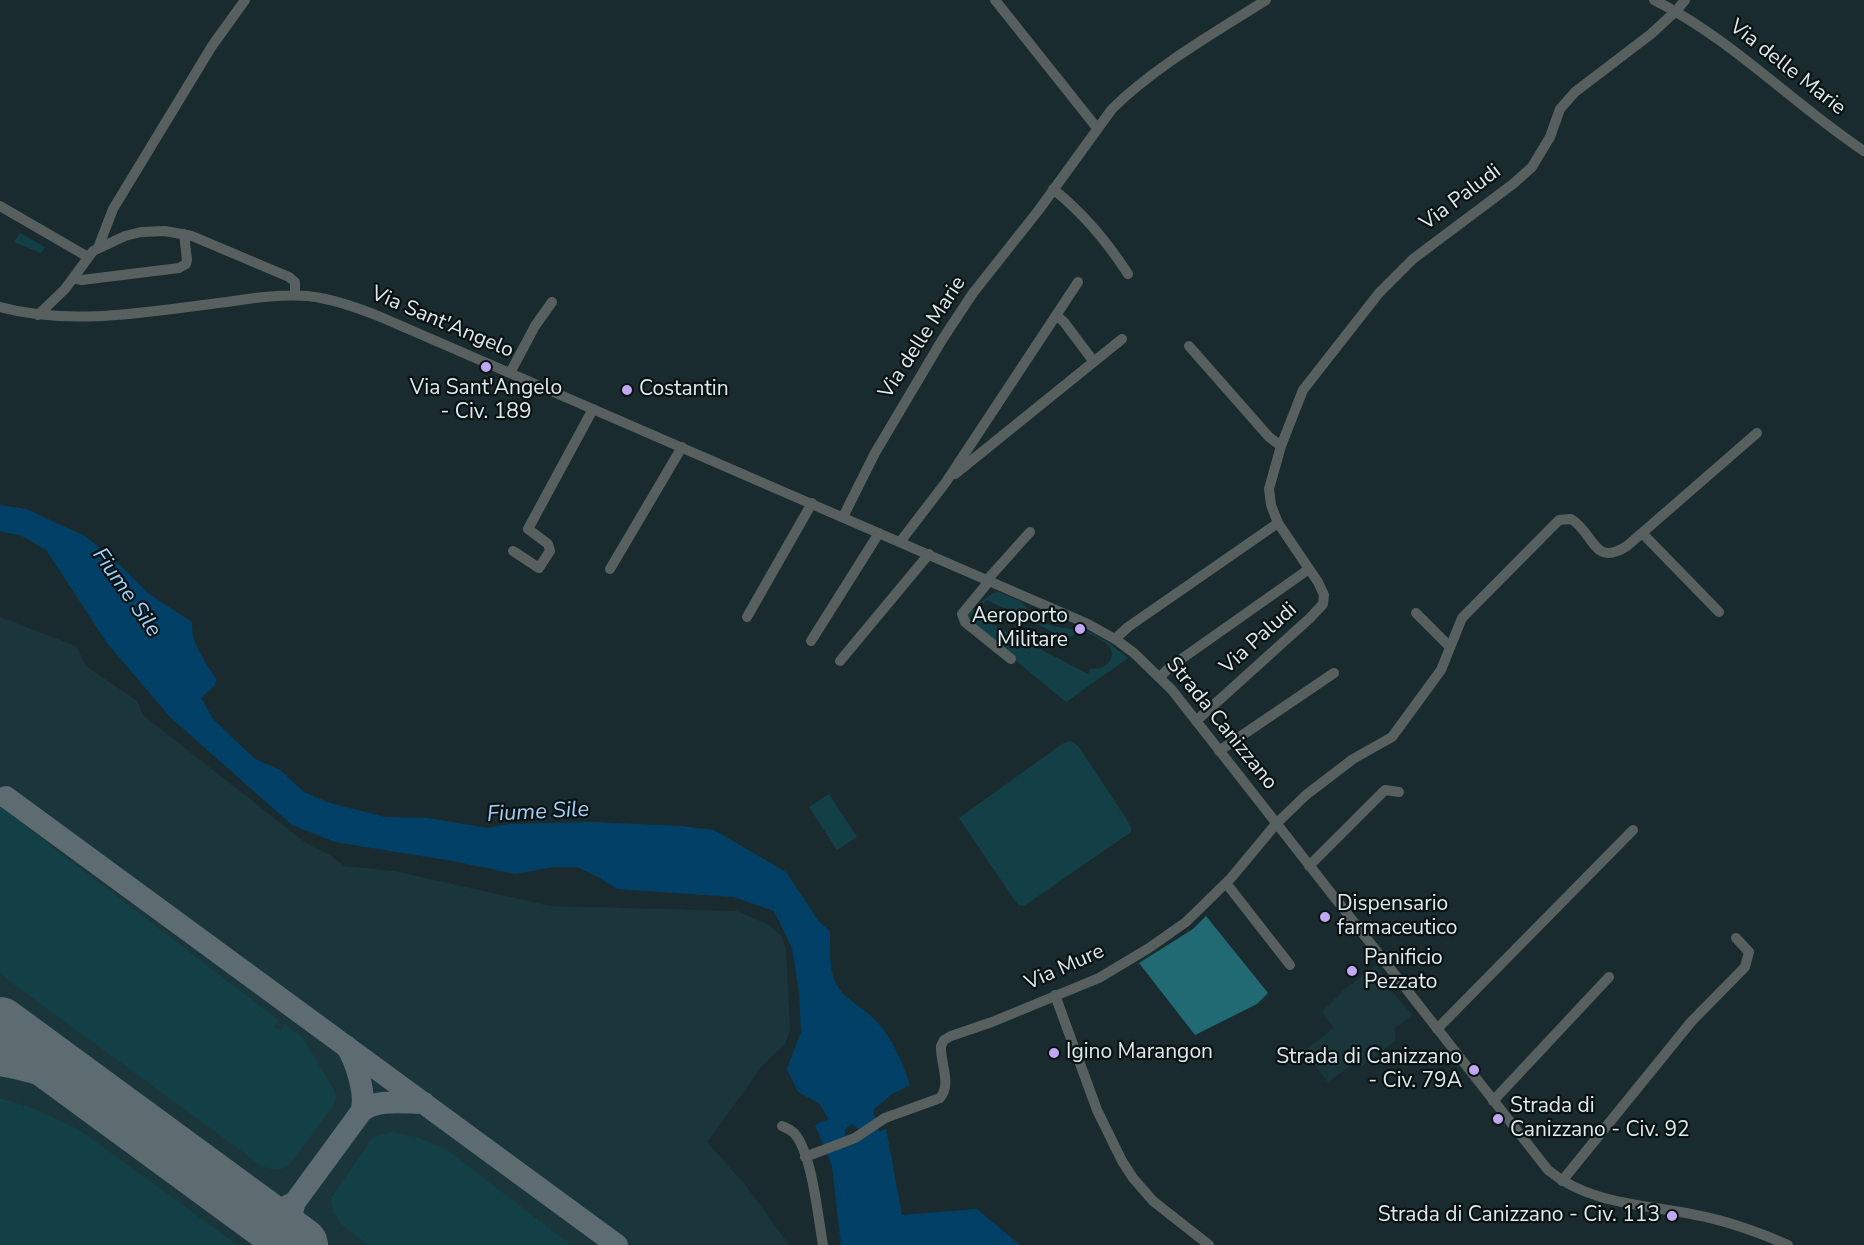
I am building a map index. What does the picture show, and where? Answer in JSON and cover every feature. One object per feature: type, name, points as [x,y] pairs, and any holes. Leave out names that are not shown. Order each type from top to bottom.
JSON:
[{"type":"street","points":[[98,248],[113,209],[212,46],[244,0]]},
{"type":"street","points":[[995,0],[1097,128]]},
{"type":"street","name":"Via delle Marie","points":[[843,517],[875,453],[942,340],[973,293],[1097,128],[1125,96],[1205,39],[1266,0]]},
{"type":"street","name":"Via delle Marie","points":[[1654,0],[1676,11],[1744,57],[1794,99],[1864,151]]},
{"type":"street","name":"Via Paludi","points":[[1196,721],[1320,608],[1324,595],[1278,523],[1271,505],[1269,489],[1281,446],[1303,390],[1379,293],[1413,259],[1513,184],[1532,167],[1550,137],[1560,109],[1575,92],[1651,34],[1685,0]]},
{"type":"street","points":[[1053,189],[1070,202],[1118,258],[1128,274]]},
{"type":"street","points":[[0,206],[88,257]]},
{"type":"street","points":[[38,315],[61,294],[88,257],[98,248],[125,236],[141,232],[165,231],[207,241],[292,278],[295,282],[295,295]]},
{"type":"street","points":[[73,278],[82,280],[179,268],[186,264],[184,234]]},
{"type":"street","points":[[900,542],[946,482],[1078,282]]},
{"type":"street","name":"Via Sant'Angelo","points":[[0,308],[38,315],[96,317],[295,295],[354,306],[843,517]]},
{"type":"street","points":[[510,373],[535,327],[552,303]]},
{"type":"street","points":[[1056,315],[1064,322],[1094,362]]},
{"type":"street","points":[[946,482],[1122,339]]},
{"type":"street","points":[[1189,346],[1269,437],[1281,446]]},
{"type":"street","points":[[513,551],[539,568],[550,551],[548,544],[528,529],[593,409]]},
{"type":"street","points":[[1719,612],[1642,533],[1757,433]]},
{"type":"street","points":[[610,568],[682,447]]},
{"type":"street","points":[[747,617],[812,503]]},
{"type":"street","name":"Strada Canizzano","points":[[843,517],[1088,624],[1115,639],[1160,676],[1542,1163],[1562,1180],[1582,1191],[1602,1198],[1713,1218],[1752,1229],[1788,1245]]},
{"type":"street","name":"Via Mure","points":[[805,1157],[855,1138],[881,1121],[942,1096],[946,1083],[941,1050],[944,1040],[1099,978],[1163,939],[1186,922],[1226,883],[1276,824],[1306,795],[1353,759],[1392,737],[1441,670],[1458,623],[1559,520],[1567,518],[1576,522],[1598,550],[1606,554],[1620,550],[1642,533]]},
{"type":"street","points":[[1115,639],[1137,621],[1278,523]]},
{"type":"street","points":[[1011,659],[963,620],[963,611],[1030,532]]},
{"type":"street","points":[[811,641],[879,533]]},
{"type":"street","points":[[840,661],[929,554]]},
{"type":"street","points":[[1160,676],[1309,569]]},
{"type":"street","points":[[1416,613],[1450,647]]},
{"type":"street","points":[[1219,751],[1334,673]]},
{"type":"street","points":[[1309,866],[1385,790],[1399,792]]},
{"type":"street","points":[[1437,1029],[1634,830]]},
{"type":"street","points":[[1226,883],[1290,965]]},
{"type":"street","points":[[1562,1180],[1691,1022],[1745,966],[1749,952],[1736,938]]},
{"type":"street","points":[[1493,1101],[1609,977]]},
{"type":"street","points":[[1055,995],[1079,1054],[1097,1110],[1127,1170],[1153,1201],[1209,1245]]},
{"type":"street","points":[[782,1126],[795,1134],[805,1157],[823,1245]]},
{"type":"shaded area","points":[[20,233],[45,247],[41,253],[14,242]]},
{"type":"shaded area","points":[[999,592],[1020,601],[1036,618],[1052,626],[1089,632],[1109,643],[1128,658],[1066,702],[969,622],[966,618],[969,610],[977,609],[975,615],[1088,674],[1091,668],[1101,668],[1109,663],[1112,655],[1109,646],[1079,631],[1065,642],[1060,643],[1063,637],[987,600],[983,604],[982,601]]},
{"type":"shaded area","points":[[0,617],[76,646],[86,666],[137,701],[143,715],[307,844],[330,855],[344,866],[394,871],[550,906],[737,911],[769,925],[782,937],[786,950],[790,1030],[785,1044],[762,1066],[707,1142],[746,1186],[789,1245],[0,1245]]},
{"type":"shaded area","points":[[1070,741],[1078,746],[1127,820],[1131,832],[1024,906],[1018,905],[959,818],[1062,744]]},
{"type":"shaded area","points":[[829,794],[857,837],[837,850],[809,807]]},
{"type":"shaded area","points":[[0,803],[2,808],[278,1020],[274,1027],[280,1031],[285,1024],[302,1037],[333,1088],[336,1097],[333,1106],[289,1165],[278,1170],[263,1167],[0,974]]},
{"type":"shaded area","points":[[1206,916],[1268,993],[1257,1004],[1195,1035],[1139,963],[1193,929]]},
{"type":"shaded area","points":[[1376,965],[1383,977],[1381,979],[1412,1015],[1395,1028],[1395,1041],[1362,1066],[1357,1061],[1328,1082],[1304,1051],[1334,1028],[1322,1012],[1345,989]]},
{"type":"shaded area","points":[[0,1098],[30,1107],[78,1129],[238,1245],[0,1245]]},
{"type":"shaded area","points":[[392,1132],[416,1137],[446,1149],[571,1245],[368,1245],[341,1224],[333,1211],[331,1198],[373,1137]]},
{"type":"water","name":"Fiume Sile","points":[[0,505],[26,509],[85,536],[120,565],[149,594],[192,622],[196,645],[216,679],[215,685],[201,698],[213,719],[255,759],[280,770],[304,792],[330,803],[385,817],[428,818],[487,828],[509,824],[593,822],[681,826],[714,830],[786,872],[817,919],[830,932],[830,957],[835,982],[847,997],[885,1031],[910,1085],[892,1094],[873,1110],[879,1132],[886,1129],[902,1215],[977,1209],[1020,1245],[841,1245],[832,1166],[815,1125],[828,1119],[820,1104],[798,1092],[787,1069],[801,1032],[799,992],[792,948],[774,911],[734,897],[617,889],[577,867],[553,867],[515,874],[458,862],[335,842],[292,825],[171,718],[107,643],[46,550],[22,536],[0,531]],"holes":[[[852,1124],[860,1130],[860,1141],[847,1147],[845,1129]]]},
{"type":"taxiway","points":[[6,797],[617,1245]]},
{"type":"taxiway","points":[[346,1046],[360,1078],[363,1097],[361,1112]]},
{"type":"taxiway","points":[[0,1065],[32,1072],[61,1082],[117,1111]]},
{"type":"taxiway","points":[[300,1245],[293,1224],[292,1213],[295,1202],[361,1112],[383,1103],[424,1103]]},
{"type":"taxiway","points":[[255,1212],[276,1212],[295,1202]]},
{"type":"runway","points":[[0,1025],[300,1245]]},
{"type":"place","name":"Via Sant'Angelo - Civ. 189","points":[[486,367]]},
{"type":"place","name":"Costantin","points":[[627,390]]},
{"type":"place","name":"Aeroporto Militare","points":[[1080,629]]},
{"type":"place","name":"Dispensario farmaceutico","points":[[1325,917]]},
{"type":"place","name":"Panificio Pezzato","points":[[1352,971]]},
{"type":"place","name":"Igino Marangon","points":[[1054,1053]]},
{"type":"place","name":"Strada di Canizzano - Civ. 79A","points":[[1474,1070]]},
{"type":"place","name":"Strada di Canizzano - Civ. 92","points":[[1498,1119]]},
{"type":"place","name":"Strada di Canizzano - Civ. 113","points":[[1672,1216]]}]
